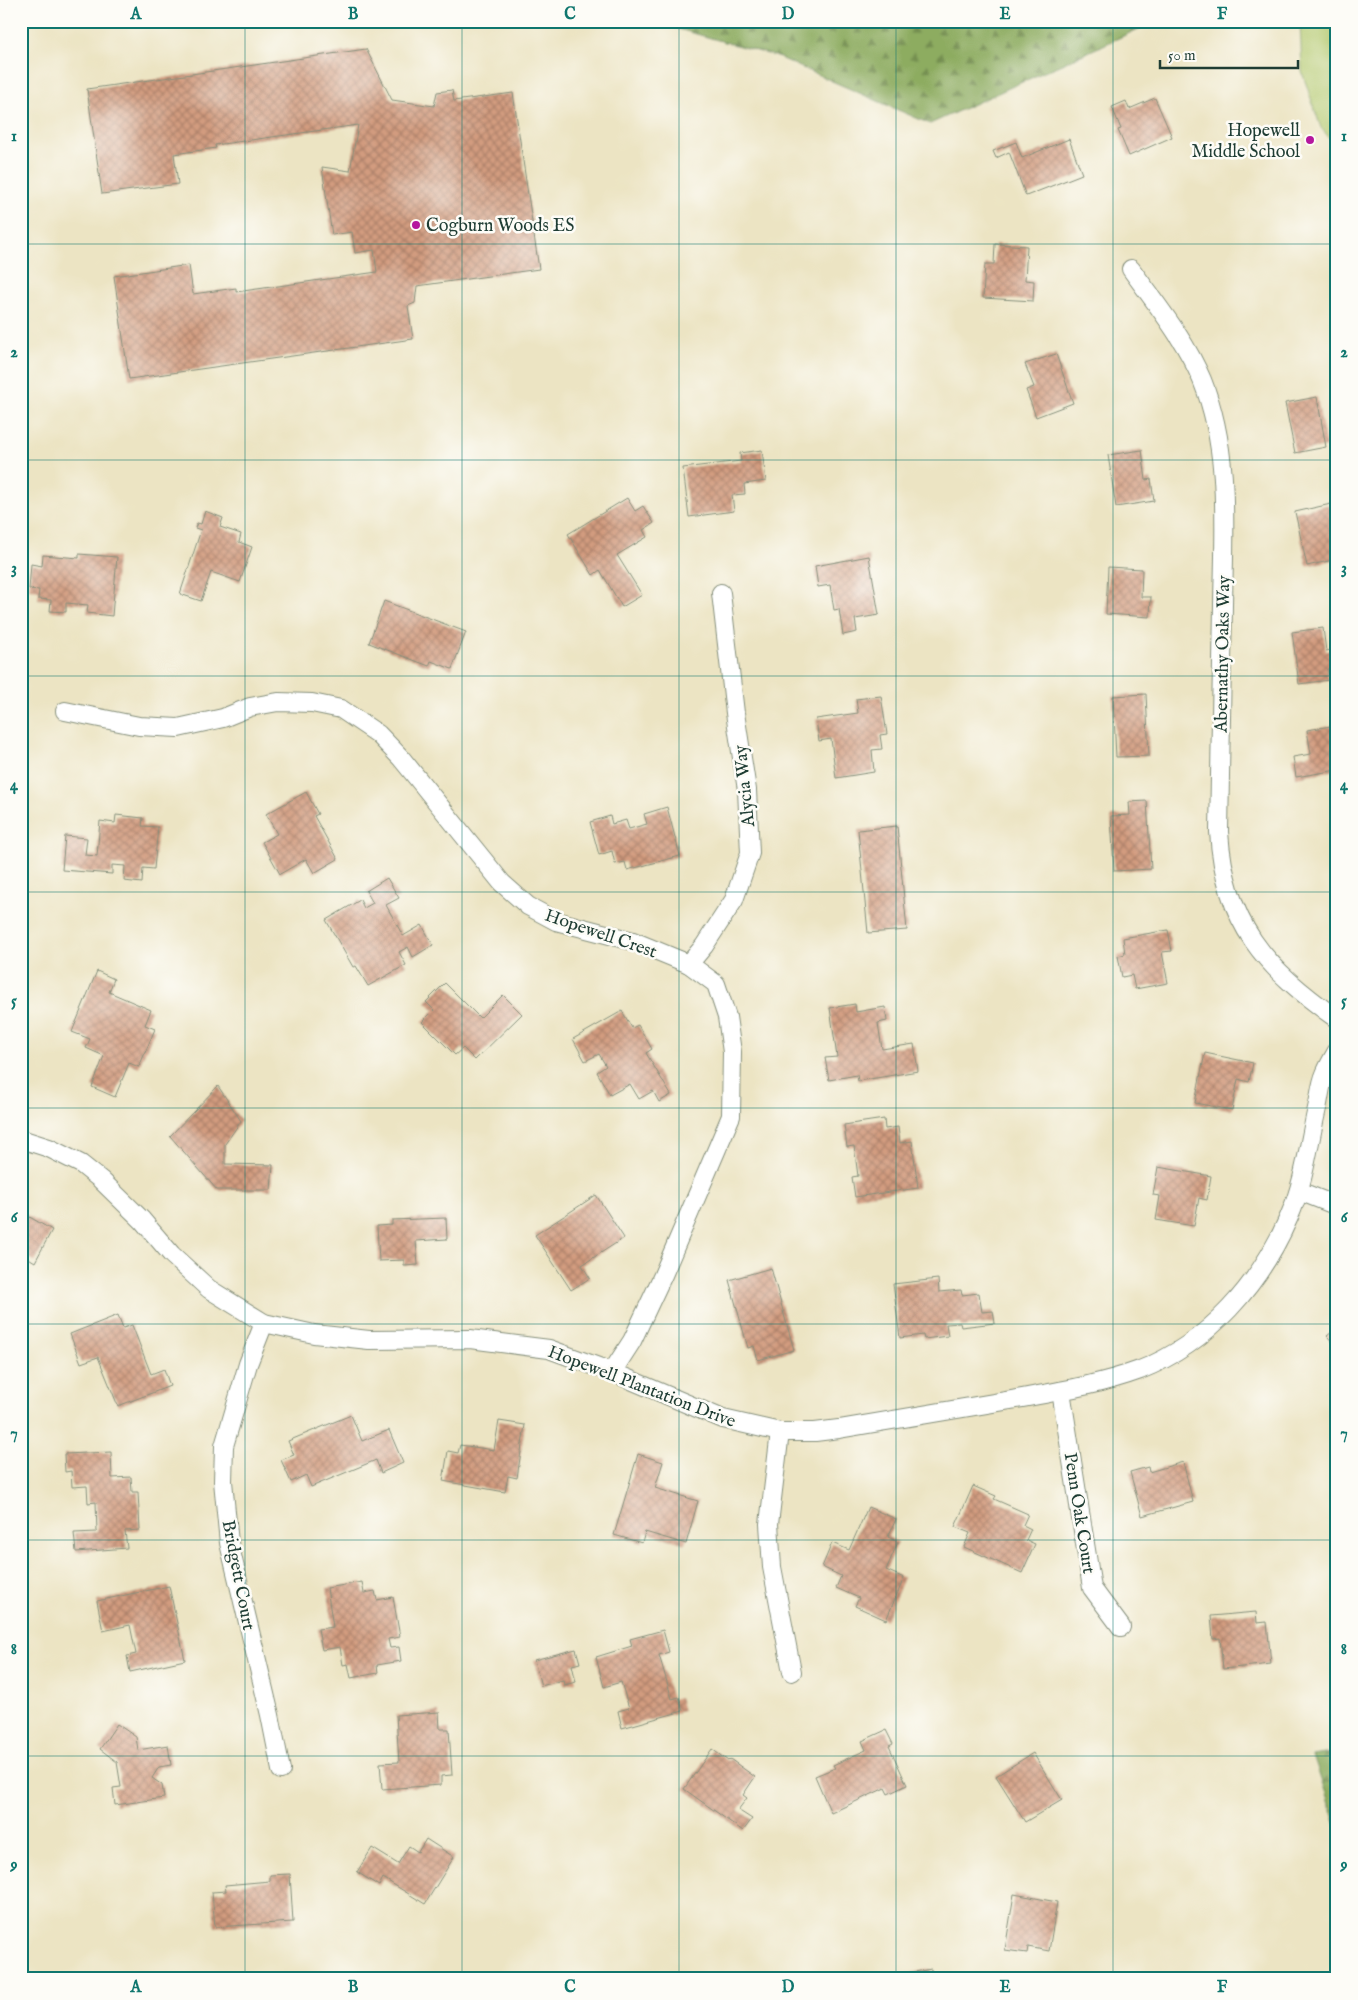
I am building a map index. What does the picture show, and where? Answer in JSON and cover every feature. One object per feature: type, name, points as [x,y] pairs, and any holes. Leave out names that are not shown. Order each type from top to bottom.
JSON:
[{"type":"street","name":"Abernathy Oaks Way","points":[[1131,269],[1176,332],[1201,379],[1210,405],[1222,459],[1225,513],[1219,832],[1221,862],[1227,889],[1237,914],[1267,960],[1307,998],[1337,1019]]},
{"type":"street","name":"Alycia Way","points":[[690,964],[734,900],[750,853],[747,790],[735,713],[721,593]]},
{"type":"street","name":"Hopewell Crest","points":[[65,712],[139,726],[178,728],[223,718],[250,707],[278,702],[312,703],[341,709],[378,734],[401,758],[502,883],[528,906],[556,921],[633,941],[690,964],[716,984],[727,1017],[732,1052],[731,1116],[663,1275],[632,1341],[612,1372]]},
{"type":"street","name":"Hopewell Plantation Drive","points":[[21,1139],[49,1148],[81,1164],[101,1180],[142,1220],[172,1255],[209,1289],[264,1323],[314,1334],[369,1340],[470,1339],[549,1349],[612,1372],[723,1419],[780,1432],[815,1432],[1061,1391],[1140,1370],[1188,1344],[1210,1328],[1230,1309],[1264,1264],[1288,1219],[1299,1191],[1308,1142],[1325,1074],[1337,1051]]},
{"type":"street","points":[[1299,1191],[1337,1206]]},
{"type":"street","name":"Bridgett Court","points":[[264,1323],[248,1364],[224,1446],[223,1481],[229,1543],[270,1715],[281,1770]]},
{"type":"street","name":"Penn Oak Court","points":[[1061,1391],[1092,1588],[1121,1627]]},
{"type":"street","points":[[780,1432],[769,1524],[772,1567],[792,1672]]},
{"type":"green space","points":[[650,21],[1156,21],[930,124],[775,56]]},
{"type":"green space","points":[[1300,21],[1337,21],[1337,147],[1321,128],[1302,72]]},
{"type":"green space","points":[[1337,1752],[1337,1828],[1313,1756]]},
{"type":"building","points":[[366,49],[392,100],[434,106],[437,92],[452,90],[454,101],[513,93],[539,269],[417,286],[415,303],[408,306],[413,339],[129,379],[114,276],[189,265],[193,294],[236,288],[236,292],[377,272],[374,250],[355,253],[352,232],[332,235],[322,167],[350,171],[358,125],[215,145],[216,148],[174,154],[178,184],[102,194],[87,89]]},
{"type":"building","points":[[1155,98],[1172,137],[1129,156],[1118,130],[1121,129],[1112,107],[1126,101],[1129,109]]},
{"type":"building","points":[[1069,139],[1082,174],[1026,196],[1009,152],[996,158],[993,151],[1016,142],[1022,158]]},
{"type":"building","points":[[995,244],[1027,246],[1025,280],[1034,281],[1033,301],[983,298],[985,264],[994,264]]},
{"type":"building","points":[[1056,354],[1073,403],[1036,417],[1026,390],[1034,387],[1025,364]]},
{"type":"building","points":[[1317,397],[1326,447],[1295,453],[1285,403]]},
{"type":"building","points":[[762,450],[766,481],[744,484],[745,494],[732,495],[734,511],[689,517],[683,468],[741,461],[740,453]]},
{"type":"building","points":[[1142,450],[1146,480],[1151,479],[1154,501],[1116,507],[1108,455]]},
{"type":"building","points":[[627,498],[635,511],[643,506],[654,523],[643,530],[647,537],[617,555],[642,595],[622,607],[600,570],[593,575],[568,534]]},
{"type":"building","points":[[1331,504],[1337,533],[1337,559],[1307,566],[1295,512]]},
{"type":"building","points":[[205,511],[223,518],[220,527],[241,534],[239,542],[252,547],[240,582],[211,572],[201,601],[180,594],[201,530],[195,528],[197,523],[201,524]]},
{"type":"building","points":[[79,554],[117,557],[112,616],[87,613],[88,605],[66,603],[66,612],[50,611],[51,600],[38,599],[39,590],[29,589],[31,564],[42,566],[43,555],[79,558]]},
{"type":"building","points":[[869,556],[879,615],[855,619],[857,632],[843,635],[839,609],[834,610],[830,585],[818,587],[815,566]]},
{"type":"building","points":[[1108,567],[1142,569],[1141,597],[1151,597],[1150,617],[1106,614]]},
{"type":"building","points":[[384,601],[466,632],[452,669],[431,661],[429,666],[369,643]]},
{"type":"building","points":[[1323,628],[1326,651],[1332,650],[1334,668],[1327,669],[1329,680],[1299,684],[1292,632]]},
{"type":"building","points":[[1146,694],[1149,756],[1116,757],[1113,696]]},
{"type":"building","points":[[881,696],[887,734],[880,735],[882,749],[872,750],[874,772],[836,778],[831,739],[819,741],[816,719],[858,713],[856,699]]},
{"type":"building","points":[[1337,725],[1337,770],[1296,777],[1293,757],[1311,754],[1307,730]]},
{"type":"building","points":[[306,792],[318,814],[314,816],[338,859],[314,873],[306,859],[280,874],[262,842],[277,834],[266,814]]},
{"type":"building","points":[[1147,801],[1151,869],[1114,871],[1111,816],[1130,815],[1129,802]]},
{"type":"building","points":[[667,807],[680,856],[627,870],[625,862],[615,864],[612,851],[599,855],[590,822],[610,816],[612,824],[626,820],[629,829],[647,824],[644,814]]},
{"type":"building","points":[[116,815],[143,818],[142,826],[158,827],[154,869],[143,868],[142,883],[124,881],[125,866],[112,865],[112,874],[62,870],[65,836],[87,838],[85,855],[97,856],[100,821],[115,823]]},
{"type":"building","points":[[897,826],[907,930],[868,933],[858,830]]},
{"type":"building","points":[[387,878],[399,898],[386,905],[403,936],[422,925],[433,945],[413,957],[408,947],[399,952],[406,965],[368,986],[356,966],[353,967],[326,920],[360,900],[364,908],[373,903],[366,891]]},
{"type":"building","points":[[1168,930],[1172,951],[1162,952],[1168,983],[1135,989],[1132,975],[1122,977],[1118,956],[1125,954],[1123,938]]},
{"type":"building","points":[[97,971],[114,979],[109,992],[151,1010],[145,1025],[155,1029],[139,1067],[129,1063],[115,1097],[92,1087],[104,1056],[86,1048],[90,1039],[72,1032]]},
{"type":"building","points":[[445,983],[480,1018],[503,995],[522,1014],[475,1060],[463,1048],[455,1055],[422,1022],[434,1010],[426,1002]]},
{"type":"building","points":[[855,1004],[856,1012],[885,1007],[887,1021],[878,1023],[882,1049],[914,1044],[918,1071],[858,1081],[857,1075],[829,1080],[825,1058],[837,1057],[830,1008]]},
{"type":"building","points":[[622,1011],[632,1028],[638,1025],[652,1049],[646,1053],[671,1095],[659,1102],[653,1091],[639,1099],[630,1084],[610,1095],[597,1072],[606,1066],[599,1054],[585,1061],[573,1039]]},
{"type":"building","points":[[1205,1053],[1253,1063],[1249,1082],[1238,1079],[1232,1110],[1195,1103]]},
{"type":"building","points":[[218,1086],[241,1121],[225,1144],[225,1164],[273,1165],[271,1190],[217,1190],[170,1136]]},
{"type":"building","points":[[884,1119],[885,1129],[898,1127],[900,1143],[912,1141],[918,1188],[855,1197],[852,1177],[858,1176],[854,1146],[847,1147],[844,1125]]},
{"type":"building","points":[[1158,1167],[1211,1176],[1207,1200],[1199,1198],[1194,1226],[1156,1220],[1160,1196],[1153,1195]]},
{"type":"building","points":[[596,1195],[624,1238],[582,1265],[590,1278],[571,1290],[535,1235]]},
{"type":"building","points":[[21,1212],[52,1230],[35,1262],[27,1257],[21,1268]]},
{"type":"building","points":[[446,1218],[447,1239],[416,1241],[418,1265],[404,1266],[404,1260],[379,1261],[377,1226],[392,1225],[392,1220]]},
{"type":"building","points":[[771,1268],[794,1350],[758,1360],[754,1346],[748,1348],[729,1280]]},
{"type":"building","points":[[938,1279],[939,1292],[961,1290],[962,1295],[979,1293],[982,1312],[993,1311],[995,1323],[961,1327],[960,1323],[946,1324],[948,1336],[924,1339],[923,1335],[900,1338],[893,1284]]},
{"type":"building","points":[[118,1315],[123,1328],[132,1325],[151,1374],[164,1369],[170,1386],[118,1406],[98,1357],[81,1363],[70,1334]]},
{"type":"building","points":[[1337,1328],[1337,1347],[1327,1336]]},
{"type":"building","points":[[351,1415],[362,1441],[389,1430],[403,1463],[381,1473],[376,1460],[311,1487],[306,1475],[291,1482],[281,1460],[294,1455],[288,1441]]},
{"type":"building","points":[[499,1421],[525,1425],[517,1478],[508,1476],[505,1492],[443,1481],[448,1451],[458,1453],[460,1445],[494,1450]]},
{"type":"building","points":[[111,1452],[112,1478],[131,1477],[132,1492],[138,1492],[140,1530],[125,1531],[127,1548],[76,1552],[74,1533],[97,1532],[96,1502],[88,1503],[87,1486],[72,1487],[71,1471],[65,1472],[64,1454]]},
{"type":"building","points":[[638,1454],[663,1462],[655,1488],[698,1501],[686,1544],[645,1532],[642,1543],[614,1535]]},
{"type":"building","points":[[1183,1462],[1193,1502],[1142,1516],[1130,1472],[1148,1467],[1149,1472]]},
{"type":"building","points":[[973,1486],[996,1496],[994,1499],[1028,1514],[1023,1525],[1031,1529],[1026,1540],[1035,1544],[1022,1573],[964,1547],[970,1533],[955,1527]]},
{"type":"building","points":[[868,1507],[896,1519],[888,1537],[898,1542],[886,1570],[904,1578],[886,1620],[855,1606],[859,1598],[836,1588],[841,1576],[822,1567],[832,1543],[849,1550]]},
{"type":"building","points":[[362,1582],[364,1593],[375,1591],[377,1600],[393,1597],[400,1637],[388,1639],[390,1648],[399,1647],[401,1661],[377,1665],[378,1673],[351,1678],[348,1664],[343,1665],[340,1647],[322,1650],[318,1629],[333,1627],[327,1588]]},
{"type":"building","points":[[169,1586],[185,1660],[130,1672],[127,1656],[136,1654],[130,1625],[103,1631],[97,1601]]},
{"type":"building","points":[[1256,1612],[1257,1623],[1267,1622],[1271,1664],[1223,1669],[1220,1638],[1213,1639],[1211,1616]]},
{"type":"building","points":[[663,1630],[669,1652],[659,1655],[672,1699],[679,1697],[683,1711],[622,1728],[618,1711],[629,1708],[621,1682],[604,1687],[596,1657],[632,1646],[630,1639]]},
{"type":"building","points":[[576,1649],[580,1663],[572,1665],[576,1682],[564,1685],[563,1680],[541,1686],[534,1660]]},
{"type":"building","points":[[439,1712],[440,1729],[449,1729],[452,1775],[441,1776],[441,1785],[382,1789],[380,1763],[399,1762],[396,1715]]},
{"type":"building","points":[[117,1724],[136,1737],[138,1750],[168,1745],[171,1765],[159,1767],[152,1778],[162,1785],[164,1798],[115,1805],[113,1788],[121,1787],[117,1762],[100,1749]]},
{"type":"building","points":[[886,1730],[893,1744],[889,1746],[907,1785],[888,1794],[885,1788],[831,1813],[815,1776],[835,1768],[833,1765],[866,1750],[862,1741]]},
{"type":"building","points":[[712,1749],[755,1777],[743,1795],[747,1798],[738,1810],[752,1819],[743,1831],[684,1789]]},
{"type":"building","points":[[1033,1753],[1062,1800],[1025,1822],[996,1776]]},
{"type":"building","points":[[426,1839],[454,1857],[425,1904],[383,1878],[379,1886],[357,1872],[372,1848],[398,1864],[409,1846],[418,1852]]},
{"type":"building","points":[[290,1874],[293,1922],[215,1927],[212,1892],[226,1891],[225,1885],[270,1881],[270,1875]]},
{"type":"building","points":[[1014,1894],[1057,1902],[1049,1951],[1028,1947],[1027,1953],[1005,1950]]},
{"type":"building","points":[[931,1969],[933,1979],[883,1979],[883,1978]]},
{"type":"place","name":"Hopewell Middle School","points":[[1310,140]]},
{"type":"place","name":"Cogburn Woods ES","points":[[416,225]]}]
